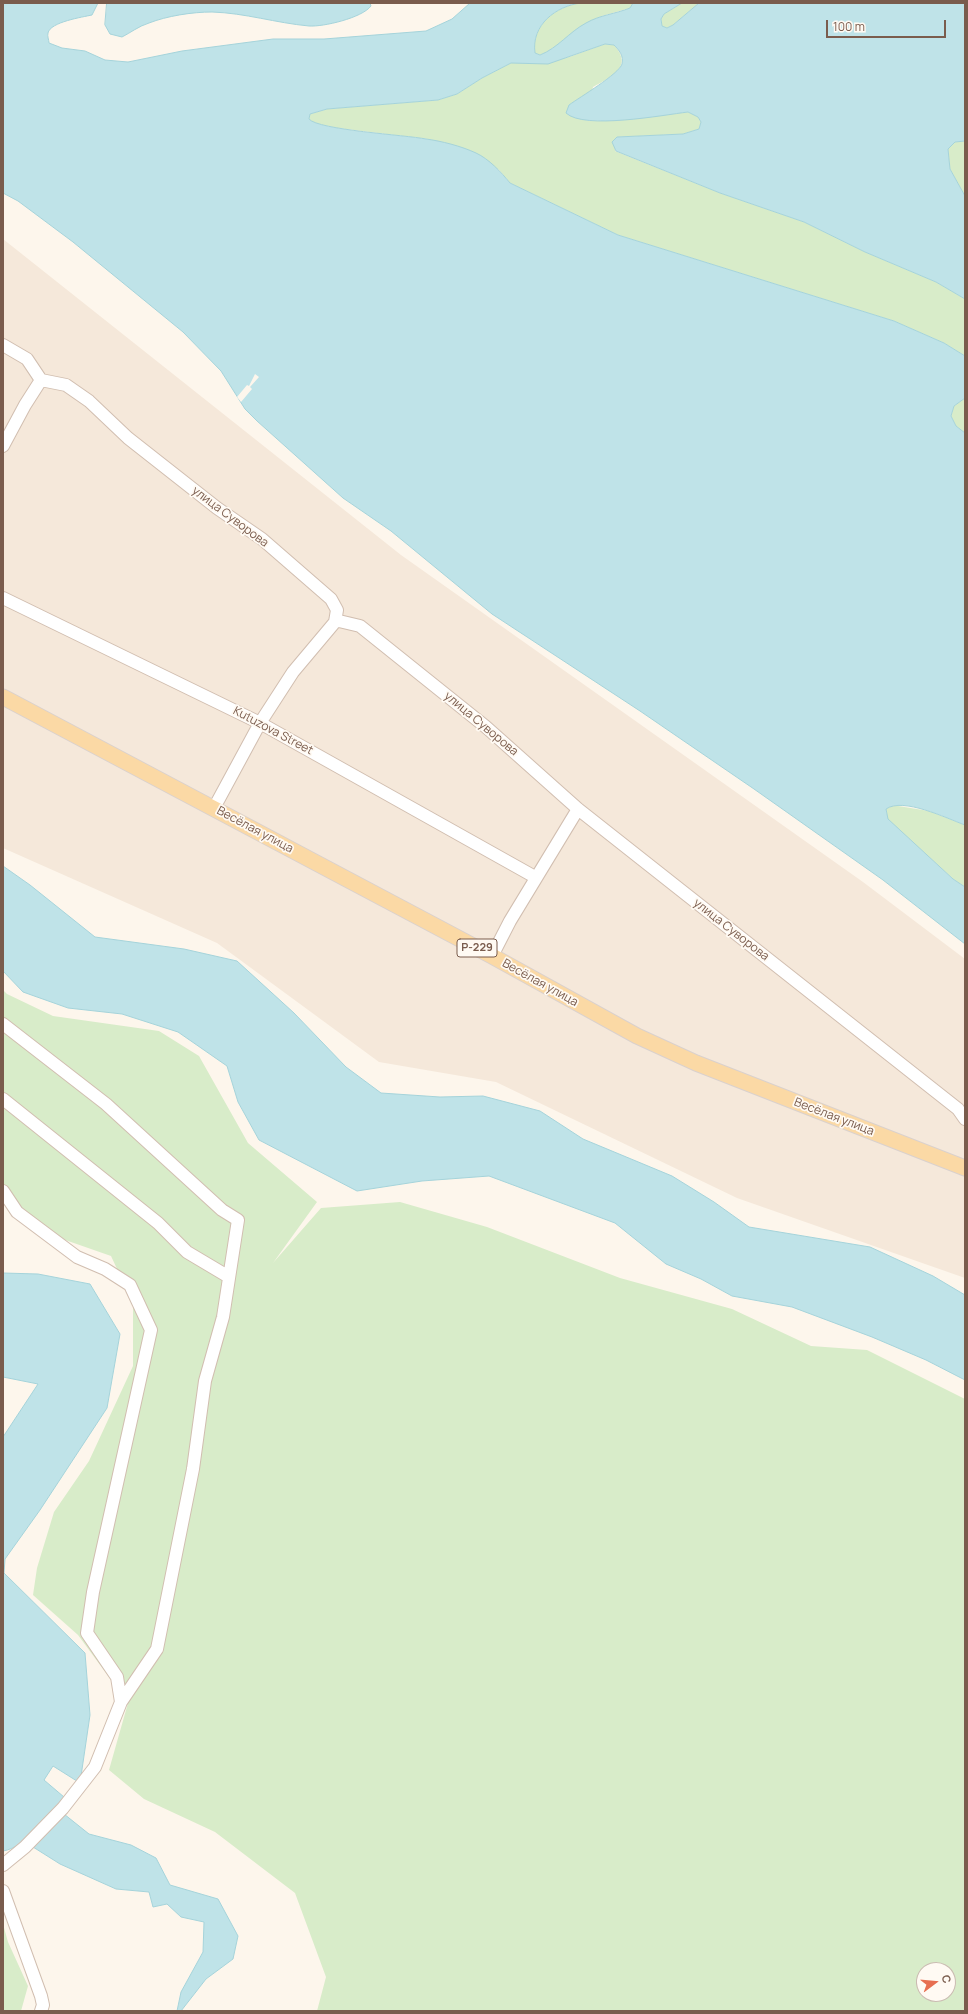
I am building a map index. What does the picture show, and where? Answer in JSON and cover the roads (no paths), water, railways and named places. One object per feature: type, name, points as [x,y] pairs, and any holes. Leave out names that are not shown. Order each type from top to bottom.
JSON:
[{"type":"main road","name":"Весёлая улица","points":[[3,697],[492,956],[637,1036],[696,1064],[965,1168]]},
{"type":"street","points":[[3,345],[27,359],[41,380],[25,405],[3,446]]},
{"type":"street","name":"улица Суворова","points":[[41,380],[66,385],[89,401],[128,438],[217,508],[262,539],[331,599],[336,610],[335,622],[339,621],[360,626],[486,727],[578,808],[958,1109],[965,1119]]},
{"type":"street","name":"Kutuzova Street","points":[[3,598],[260,723],[535,877]]},
{"type":"street","points":[[214,808],[260,723],[293,672],[335,622]]},
{"type":"street","points":[[492,956],[535,877],[578,808]]},
{"type":"street","points":[[3,1024],[106,1104],[222,1210],[238,1220],[223,1317],[206,1381],[193,1469],[157,1649],[121,1702],[95,1767],[63,1808],[25,1847],[3,1866]]},
{"type":"street","points":[[3,1099],[158,1223],[186,1252],[229,1276]]},
{"type":"street","points":[[3,1191],[17,1212],[77,1257],[105,1269],[130,1285],[151,1330],[93,1592],[87,1633],[117,1677],[121,1702]]},
{"type":"street","points":[[3,1891],[42,2004]]},
{"type":"water","points":[[3,3],[98,3],[92,15],[60,23],[50,29],[48,34],[49,43],[62,48],[85,51],[105,60],[128,62],[182,51],[273,39],[324,39],[426,31],[452,19],[470,3],[581,3],[563,8],[554,13],[541,26],[535,43],[535,53],[540,55],[586,23],[630,8],[633,3],[682,3],[664,14],[661,19],[662,26],[667,28],[673,25],[699,3],[965,3],[965,141],[955,142],[948,149],[950,169],[965,196],[965,299],[936,282],[865,252],[804,222],[720,193],[616,151],[612,142],[617,137],[683,134],[699,129],[701,122],[698,117],[688,112],[606,121],[575,118],[566,113],[569,105],[614,74],[622,64],[622,56],[614,45],[605,44],[548,64],[511,63],[482,78],[457,94],[438,100],[327,109],[310,114],[309,119],[316,123],[328,126],[363,132],[416,137],[464,148],[476,153],[490,162],[510,183],[618,235],[894,321],[944,343],[965,356],[965,398],[954,406],[951,416],[956,426],[965,433],[965,825],[913,807],[903,805],[893,806],[886,809],[888,819],[953,879],[965,887],[965,944],[883,880],[754,789],[640,711],[492,614],[391,531],[343,498],[245,409],[221,371],[183,332],[73,242],[18,201],[3,193]]},
{"type":"water","points":[[107,3],[370,3],[371,6],[351,18],[315,26],[297,25],[248,16],[204,12],[164,18],[145,24],[122,37],[110,34],[105,25]]},
{"type":"water","points":[[3,866],[30,885],[95,937],[184,949],[237,961],[294,1013],[346,1067],[381,1093],[440,1097],[483,1096],[540,1111],[583,1139],[672,1176],[714,1202],[749,1227],[870,1247],[933,1276],[965,1295],[965,1380],[926,1360],[872,1337],[792,1307],[732,1296],[701,1279],[666,1264],[615,1223],[489,1176],[422,1181],[357,1191],[259,1140],[238,1102],[227,1066],[178,1032],[122,1014],[68,1008],[23,992],[3,971]]},
{"type":"water","points":[[3,1273],[38,1274],[90,1284],[120,1334],[107,1408],[40,1510],[5,1559],[4,1573],[85,1653],[90,1715],[80,1783],[53,1766],[44,1780],[64,1797],[28,1837],[20,1844],[3,1851],[3,1437],[38,1384],[3,1377]]},
{"type":"water","points":[[64,1814],[89,1834],[131,1845],[156,1858],[170,1885],[218,1899],[238,1936],[233,1959],[206,1979],[181,2011],[177,2011],[181,1992],[203,1952],[204,1922],[181,1917],[167,1904],[153,1907],[149,1892],[116,1889],[60,1864],[33,1847]]}]
